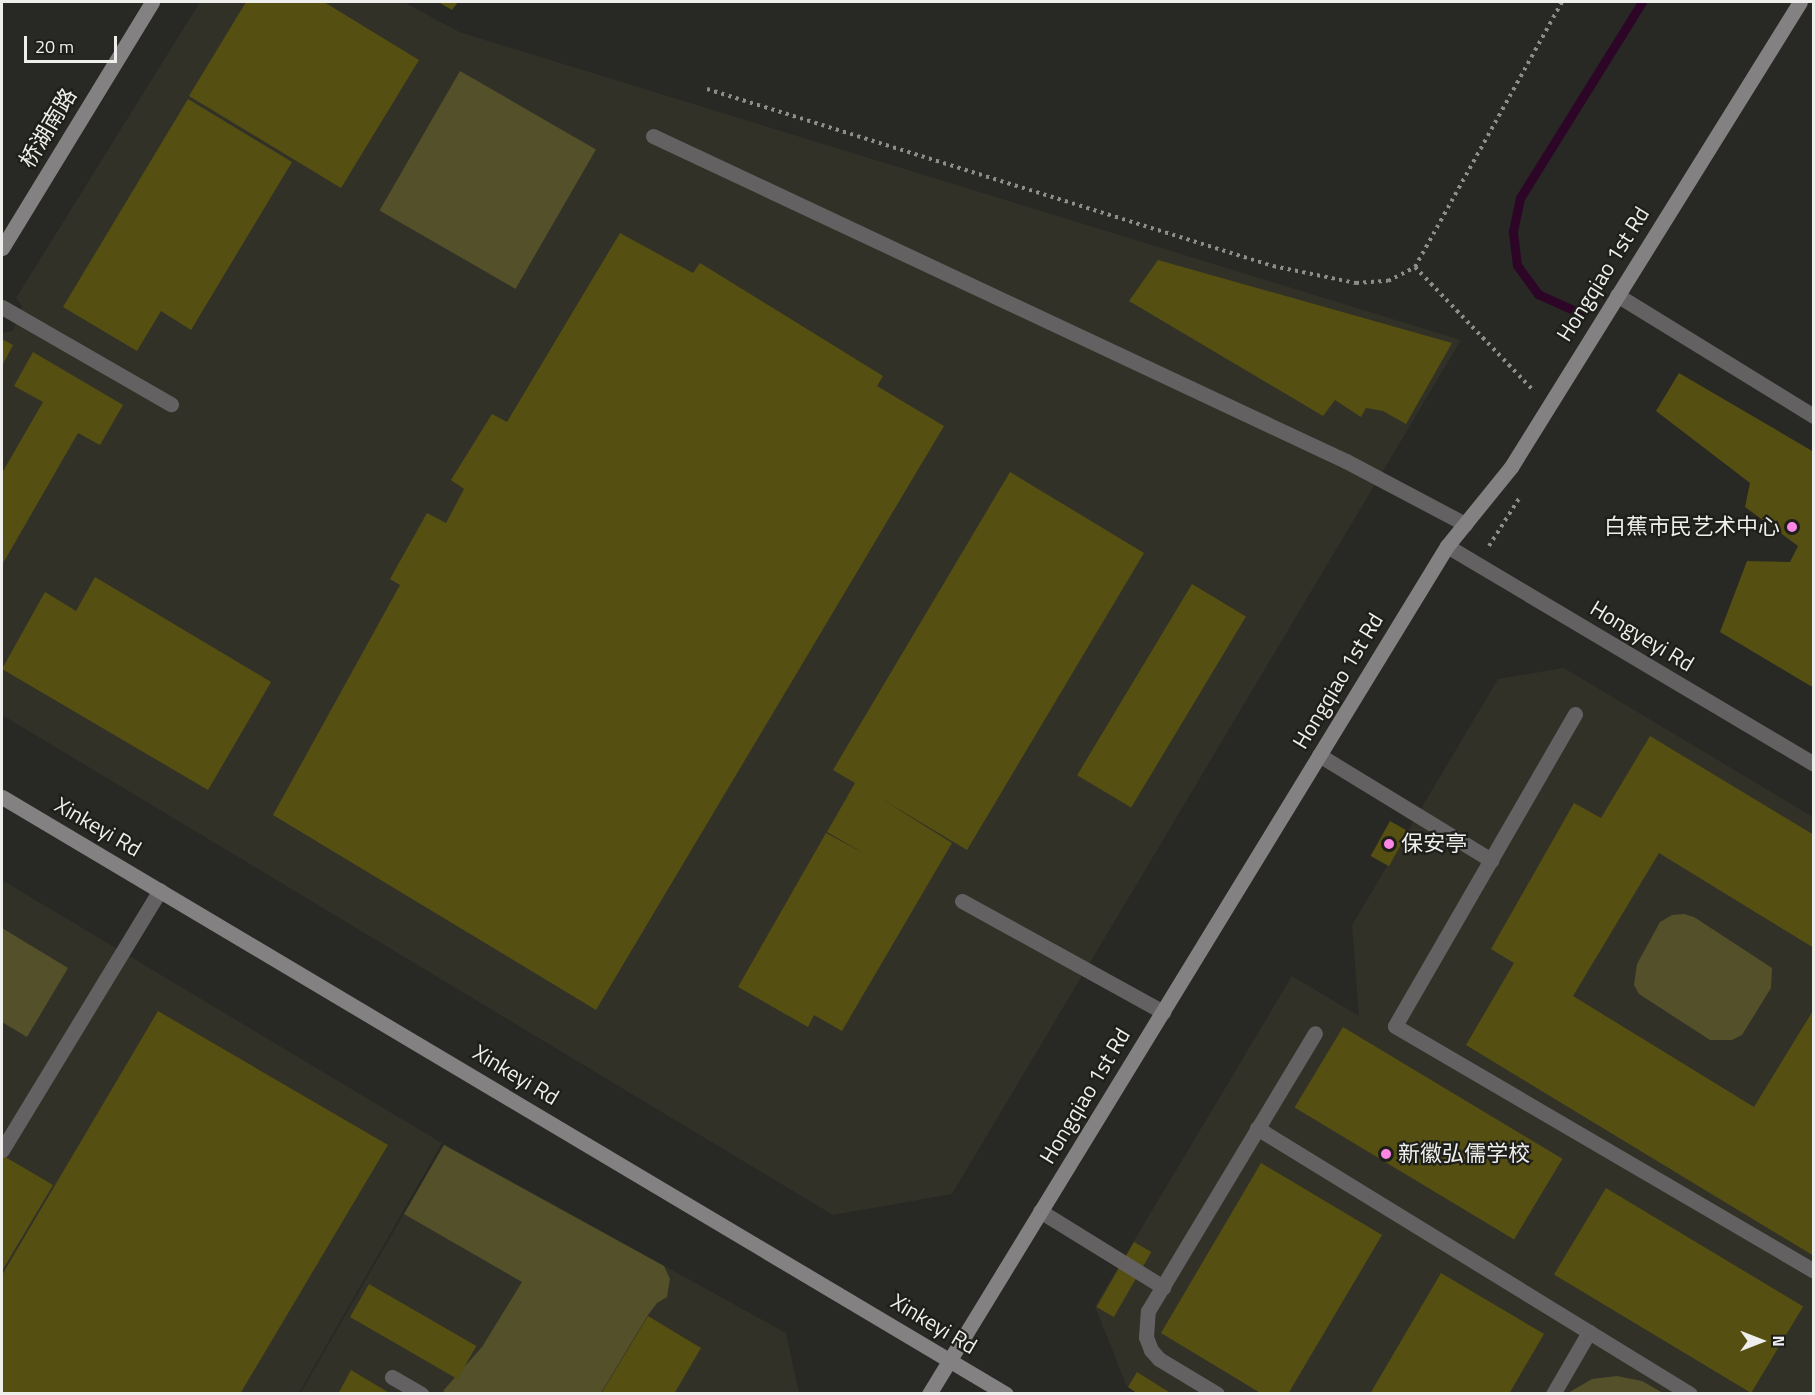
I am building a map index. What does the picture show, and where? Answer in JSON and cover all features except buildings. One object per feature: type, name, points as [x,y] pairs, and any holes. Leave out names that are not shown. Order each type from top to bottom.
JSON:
[{"type":"street","name":"桥湖南路","points":[[2,248],[152,2]]},
{"type":"street","name":"Hongqiao 1st Rd","points":[[929,1394],[1447,546],[1511,467],[1800,2]]},
{"type":"street","name":"Xinkeyi Rd","points":[[2,797],[1006,1394]]},
{"type":"lane","points":[[653,136],[1346,461],[1465,524]]},
{"type":"lane","points":[[1617,295],[1814,416]]},
{"type":"lane","points":[[2,307],[171,404]]},
{"type":"lane","name":"Hongyeyi Rd","points":[[1447,546],[1813,764]]},
{"type":"lane","points":[[1575,714],[1395,1026],[1814,1271]]},
{"type":"lane","points":[[1319,755],[1491,860]]},
{"type":"lane","points":[[2,1150],[159,890]]},
{"type":"lane","points":[[962,901],[1163,1012]]},
{"type":"lane","points":[[1217,1394],[1160,1359],[1151,1350],[1146,1337],[1145,1324],[1148,1311],[1315,1033]]},
{"type":"lane","points":[[1257,1128],[1690,1394]]},
{"type":"lane","points":[[1041,1211],[1163,1287]]},
{"type":"lane","points":[[1552,1394],[1589,1332]]},
{"type":"lane","points":[[392,1377],[421,1394]]},
{"type":"path","points":[[707,89],[1273,266],[1356,283],[1388,281],[1415,267],[1562,2]]},
{"type":"path","points":[[1415,267],[1526,386],[1551,401]]},
{"type":"shaded area","points":[[200,2],[404,2],[459,32],[1461,340],[952,1194],[833,1215],[2,715],[2,333],[13,331],[22,306],[16,298]]},
{"type":"shaded area","points":[[460,71],[596,150],[515,289],[380,210]]},
{"type":"shaded area","points":[[1564,668],[1813,817],[1813,1393],[1138,1393],[1127,1387],[1095,1306],[1292,976],[1359,1016],[1352,925],[1498,679]]},
{"type":"shaded area","points":[[2,880],[442,1143],[299,1393],[2,1393]]},
{"type":"shaded area","points":[[1684,914],[1694,917],[1772,968],[1771,988],[1742,1035],[1732,1040],[1710,1040],[1639,994],[1634,985],[1637,964],[1660,922],[1672,915]]},
{"type":"shaded area","points":[[2,928],[68,968],[27,1037],[2,1022]]},
{"type":"shaded area","points":[[444,1144],[786,1333],[799,1393],[300,1394]]},
{"type":"shaded area","points":[[444,1145],[664,1266],[670,1279],[667,1297],[657,1303],[648,1315],[601,1393],[447,1393],[443,1391],[482,1347],[522,1282],[404,1214]]},
{"type":"shaded area","points":[[1617,1376],[1642,1381],[1663,1393],[1568,1393],[1592,1379]]},
{"type":"waterway","points":[[1580,313],[1538,294],[1517,265],[1513,231],[1520,198],[1642,2]]},
{"type":"place","name":"白蕉市民艺术中心","points":[[1792,527]]},
{"type":"place","name":"保安亭","points":[[1389,844]]},
{"type":"place","name":"新徽弘儒学校","points":[[1386,1154]]}]
